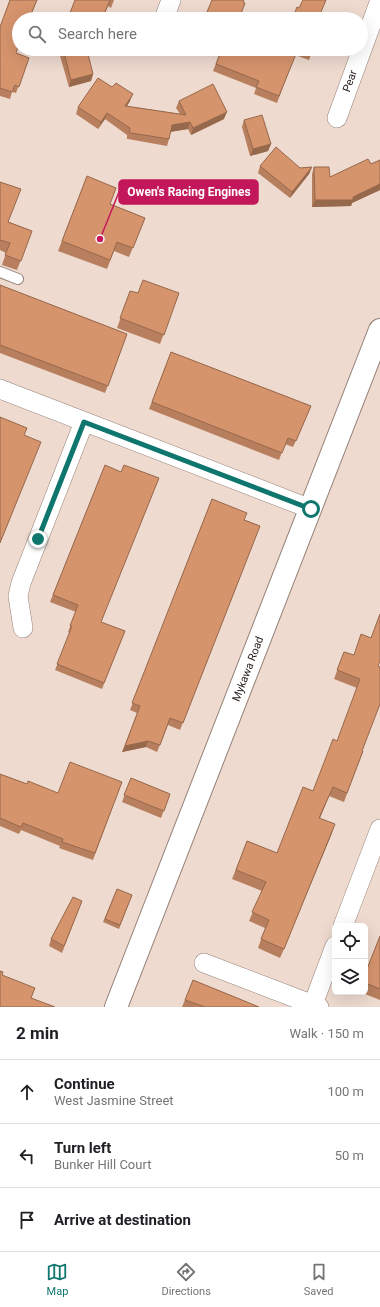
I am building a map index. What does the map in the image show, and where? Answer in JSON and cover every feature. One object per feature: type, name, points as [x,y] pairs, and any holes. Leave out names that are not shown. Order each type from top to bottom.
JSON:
[{"type":"main road","name":"Mykawa Road","points":[[116,1007],[380,330]]},
{"type":"street","points":[[167,12],[171,0]]},
{"type":"street","name":"Pear","points":[[368,33],[380,0]]},
{"type":"street","name":"Pear","points":[[337,118],[360,56]]},
{"type":"street","points":[[0,389],[311,509]]},
{"type":"street","points":[[23,628],[18,596],[21,583],[84,422]]},
{"type":"street","points":[[344,923],[380,830]]},
{"type":"street","points":[[204,963],[314,1006],[332,955]]},
{"type":"lane","points":[[0,272],[18,279]]},
{"type":"building","points":[[10,0],[37,0],[32,12],[12,12],[12,56],[24,56],[29,58],[19,87],[15,85],[12,92],[0,88],[0,27]]},
{"type":"building","points":[[75,0],[110,0],[105,12],[70,12]]},
{"type":"building","points":[[212,0],[244,0],[243,2],[245,3],[242,12],[207,12]]},
{"type":"building","points":[[303,0],[326,0],[321,12],[295,12],[297,7],[299,8]]},
{"type":"building","points":[[65,56],[88,56],[93,74],[71,80]]},
{"type":"building","points":[[219,56],[295,56],[279,96],[256,87],[259,81],[216,64]]},
{"type":"building","points":[[98,78],[112,87],[116,83],[133,94],[125,106],[186,115],[179,101],[213,84],[227,112],[193,128],[190,122],[172,125],[169,139],[131,133],[129,132],[130,128],[107,113],[101,122],[78,107]]},
{"type":"building","points":[[262,115],[271,144],[253,149],[244,120]]},
{"type":"building","points":[[276,147],[300,168],[312,167],[292,192],[260,166]]},
{"type":"building","points":[[368,159],[371,164],[380,160],[380,184],[353,197],[353,200],[315,200],[314,167],[329,167],[330,177]]},
{"type":"building","points":[[87,176],[116,188],[110,204],[145,218],[133,248],[117,242],[110,260],[62,241]]},
{"type":"building","points":[[0,182],[21,189],[8,222],[32,231],[21,261],[5,255],[10,243],[0,240]]},
{"type":"building","points":[[143,280],[179,293],[164,335],[120,318],[130,291],[138,293]]},
{"type":"building","points":[[0,285],[127,334],[108,386],[0,345]]},
{"type":"building","points":[[171,352],[311,406],[296,441],[288,438],[282,453],[152,402]]},
{"type":"building","points":[[0,417],[27,428],[24,435],[41,442],[0,543]]},
{"type":"building","points":[[105,465],[121,472],[124,465],[159,478],[101,622],[125,631],[104,683],[57,664],[72,626],[70,626],[78,605],[53,595]]},
{"type":"building","points":[[212,499],[247,513],[244,520],[260,526],[183,723],[170,718],[160,745],[148,741],[125,746],[140,706],[132,703]]},
{"type":"building","points":[[380,614],[380,661],[378,666],[380,667],[380,704],[347,793],[333,787],[319,818],[335,824],[284,949],[261,939],[269,920],[252,912],[266,882],[236,870],[247,841],[277,853],[303,787],[313,791],[333,739],[337,741],[360,679],[337,670],[344,652],[354,655],[361,634],[371,638]]},
{"type":"building","points":[[70,762],[122,782],[95,853],[62,842],[63,839],[23,823],[21,827],[0,818],[0,774],[27,784],[28,781],[58,793]]},
{"type":"building","points":[[131,778],[170,794],[164,811],[124,795]]},
{"type":"building","points":[[117,889],[132,895],[120,925],[105,919]]},
{"type":"building","points":[[73,897],[82,901],[64,946],[51,939]]},
{"type":"building","points":[[380,936],[380,989],[368,984],[368,966]]},
{"type":"building","points":[[0,971],[3,972],[2,975],[35,988],[31,998],[55,1007],[0,1007]]},
{"type":"building","points":[[193,980],[259,1007],[205,1007],[185,1000]]},
{"type":"place","name":"Owen's Racing Engines","points":[[100,239]]},
{"type":"route","points":[[38,539],[84,422],[311,509]]}]
